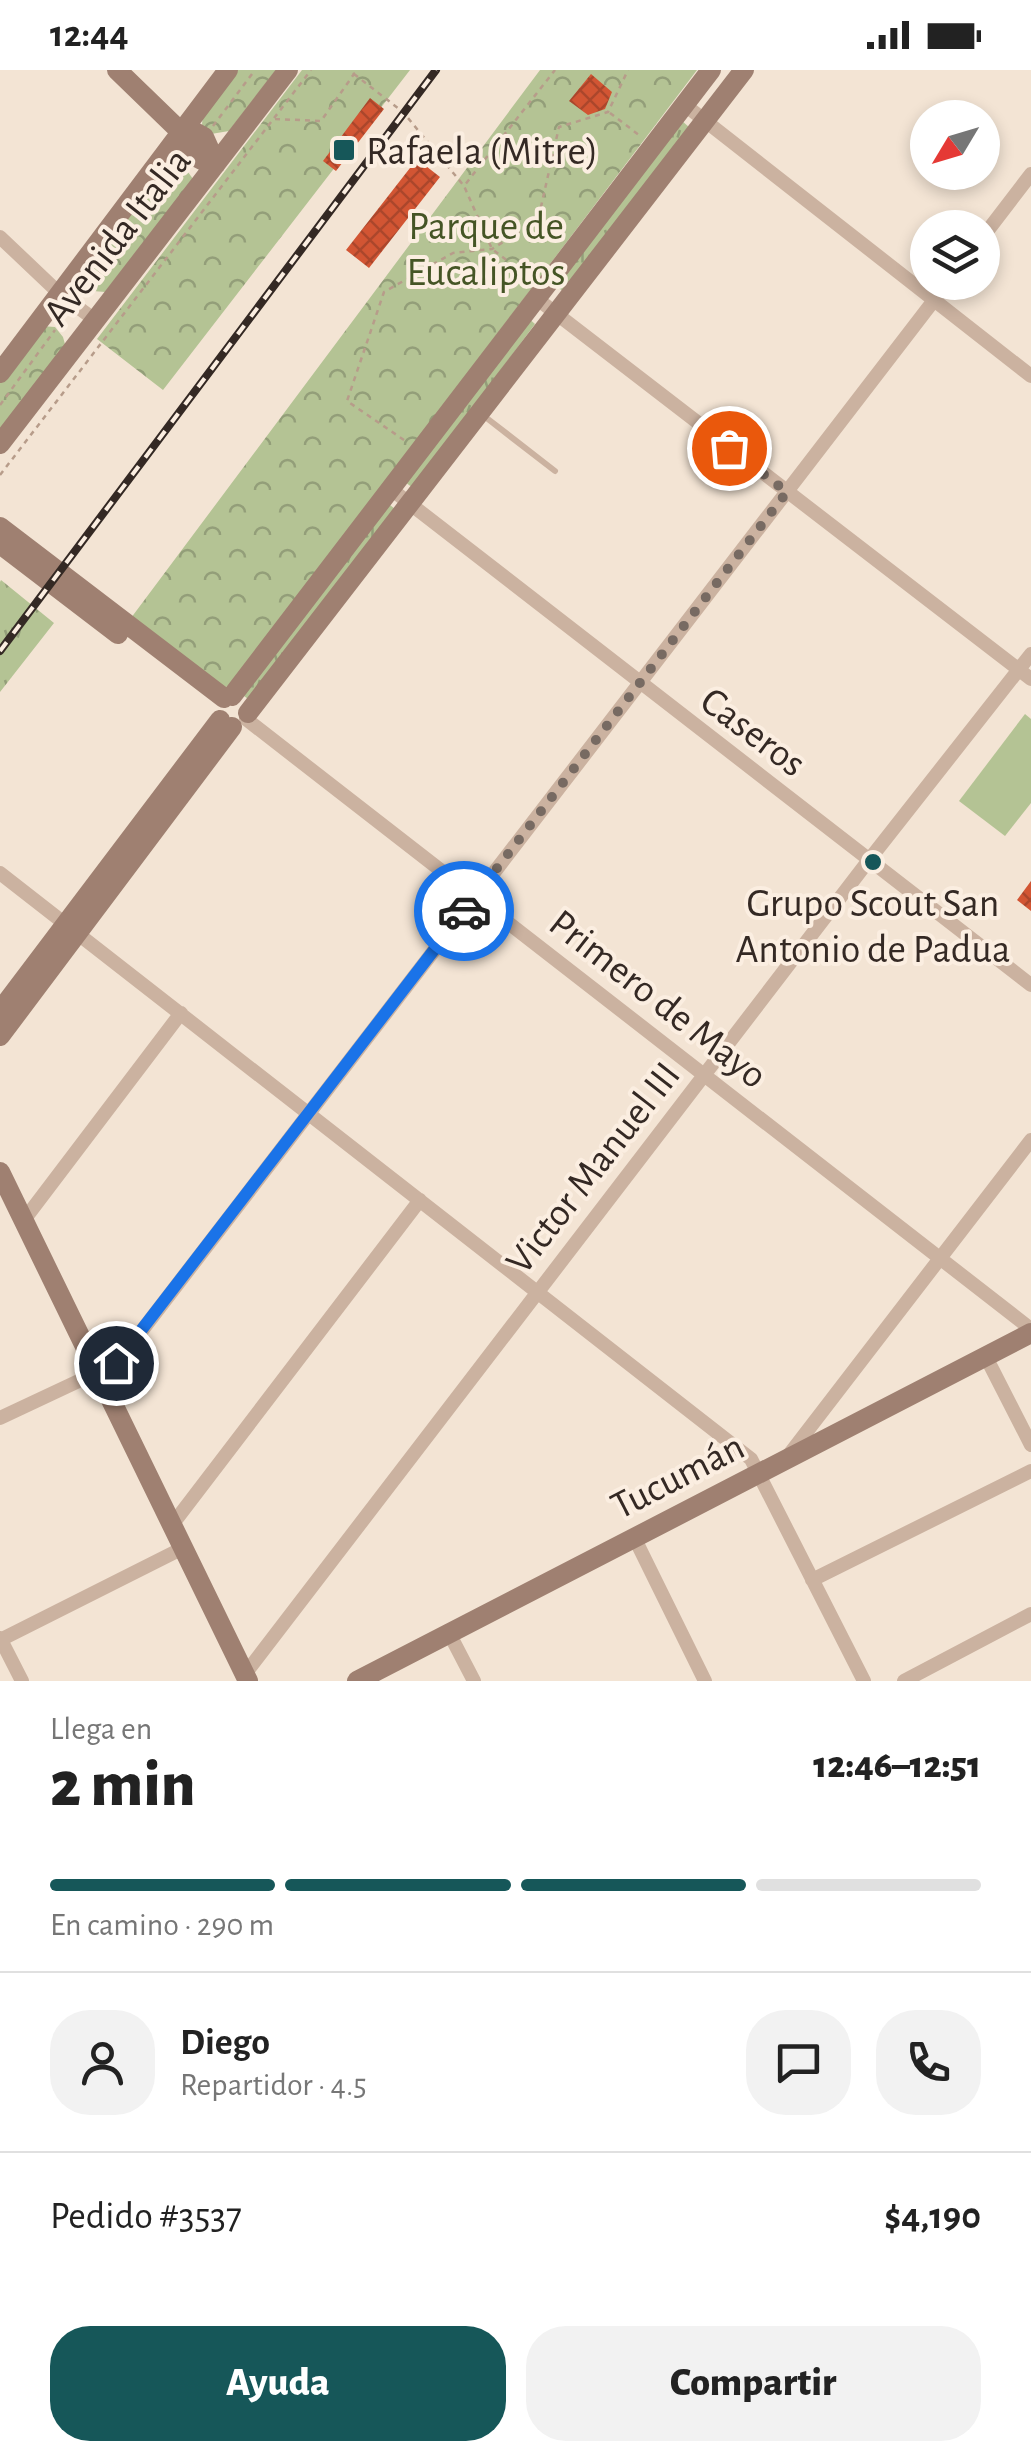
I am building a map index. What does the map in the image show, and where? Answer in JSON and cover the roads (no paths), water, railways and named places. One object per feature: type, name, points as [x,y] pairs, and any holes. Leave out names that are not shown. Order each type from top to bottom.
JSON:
[{"type":"street","points":[[118,70],[181,132],[194,131],[202,162],[216,164]]},
{"type":"street","name":"Avenida Italia","points":[[0,374],[67,299],[228,70]]},
{"type":"street","name":"Avenida Italia","points":[[0,444],[288,70]]},
{"type":"street","points":[[0,1036],[534,289],[711,70]]},
{"type":"street","points":[[231,712],[410,505],[744,70]]},
{"type":"street","points":[[685,105],[910,281]]},
{"type":"street","points":[[1000,214],[1031,174]]},
{"type":"street","points":[[0,237],[95,320]]},
{"type":"street","points":[[534,289],[554,314],[1025,675]]},
{"type":"street","points":[[0,1418],[116,1363],[934,300],[1031,376]]},
{"type":"street","name":"Caseros","points":[[391,489],[1031,986]]},
{"type":"street","name":"Primero de Mayo","points":[[0,527],[119,627]]},
{"type":"street","name":"Primero de Mayo","points":[[0,544],[231,712],[1031,1331]]},
{"type":"street","name":"Victor Manuel III","points":[[246,1678],[869,860],[1025,675],[1031,654]]},
{"type":"street","points":[[0,873],[751,1459],[864,1681]]},
{"type":"street","points":[[0,1011],[73,929]]},
{"type":"street","points":[[24,1220],[181,1013]]},
{"type":"street","points":[[786,1458],[1031,1140]]},
{"type":"street","points":[[2,1180],[246,1678]]},
{"type":"street","points":[[172,1525],[420,1200]]},
{"type":"street","name":"Tucumán","points":[[357,1681],[1031,1331]]},
{"type":"street","points":[[986,1357],[1031,1445]]},
{"type":"street","points":[[812,1580],[1031,1471]]},
{"type":"street","points":[[634,1537],[705,1681]]},
{"type":"street","points":[[22,1681],[0,1639],[182,1548]]},
{"type":"street","points":[[904,1681],[1031,1614]]},
{"type":"street","points":[[448,1631],[474,1681]]},
{"type":"lane","points":[[479,412],[555,471]]},
{"type":"railway","points":[[0,651],[436,70]]},
{"type":"place","name":"Rafaela (Mitre)","points":[[344,150]]},
{"type":"place","name":"Grupo Scout San Antonio de Padua","points":[[873,862]]},
{"type":"park label","name":"Parque de Eucaliptos","points":[[486,248]]}]
